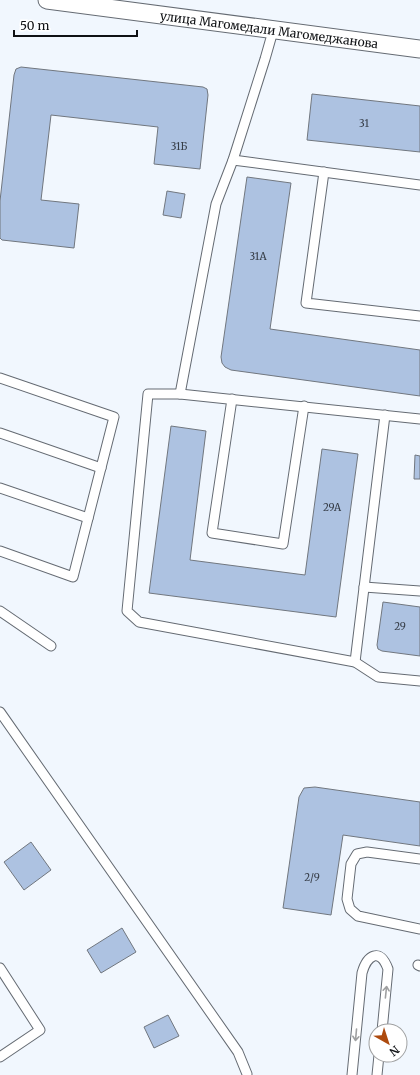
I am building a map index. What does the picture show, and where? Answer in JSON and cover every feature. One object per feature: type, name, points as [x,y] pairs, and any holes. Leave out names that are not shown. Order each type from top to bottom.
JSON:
[{"type":"street","name":"улица Магомедали Магомеджановa","points":[[47,0],[273,31],[420,49]]},
{"type":"lane","points":[[180,394],[216,204],[233,160],[273,31]]},
{"type":"lane","points":[[233,160],[420,185]]},
{"type":"lane","points":[[324,172],[306,303],[420,316]]},
{"type":"lane","points":[[0,378],[114,417],[74,577],[0,551]]},
{"type":"lane","points":[[420,419],[180,394],[148,394],[127,611],[139,622],[355,662],[378,677],[420,681]]},
{"type":"lane","points":[[232,399],[212,533],[283,544],[304,406]]},
{"type":"lane","points":[[355,662],[385,415]]},
{"type":"lane","points":[[0,433],[102,468]]},
{"type":"lane","points":[[0,488],[88,518]]},
{"type":"lane","points":[[364,587],[420,591]]},
{"type":"lane","points":[[0,611],[51,646]]},
{"type":"lane","points":[[0,712],[238,1052],[247,1075]]},
{"type":"lane","points":[[420,859],[367,852],[357,854],[351,864],[347,899],[350,909],[358,916],[420,929]]},
{"type":"lane","points":[[352,1075],[362,973],[365,963],[372,956],[378,956],[385,960],[388,968],[383,1023]]},
{"type":"lane","points":[[0,968],[40,1030],[0,1057]]},
{"type":"lane","points":[[377,1075],[378,1063]]},
{"type":"building","points":[[21,67],[203,87],[207,89],[208,95],[200,169],[154,164],[158,127],[51,115],[41,200],[79,204],[74,248],[2,240],[0,238],[0,201],[14,75],[16,69]]},
{"type":"building","points":[[312,94],[420,106],[420,152],[307,140]]},
{"type":"building","points":[[247,177],[291,183],[270,329],[420,350],[420,396],[231,370],[225,367],[222,363],[221,357]]},
{"type":"building","points":[[167,191],[185,194],[181,218],[163,215]]},
{"type":"building","points":[[171,426],[206,431],[190,560],[305,575],[322,449],[358,454],[336,617],[149,593]]},
{"type":"building","points":[[415,455],[420,456],[420,479],[414,479]]},
{"type":"building","points":[[383,602],[420,607],[420,656],[382,651],[378,649],[377,645]]},
{"type":"building","points":[[315,787],[420,802],[420,846],[343,835],[331,915],[283,908],[299,797],[304,788]]},
{"type":"building","points":[[31,842],[51,870],[24,890],[4,862]]},
{"type":"building","points":[[122,928],[136,952],[101,973],[87,950]]},
{"type":"building","points":[[168,1015],[179,1036],[154,1048],[144,1027]]}]
